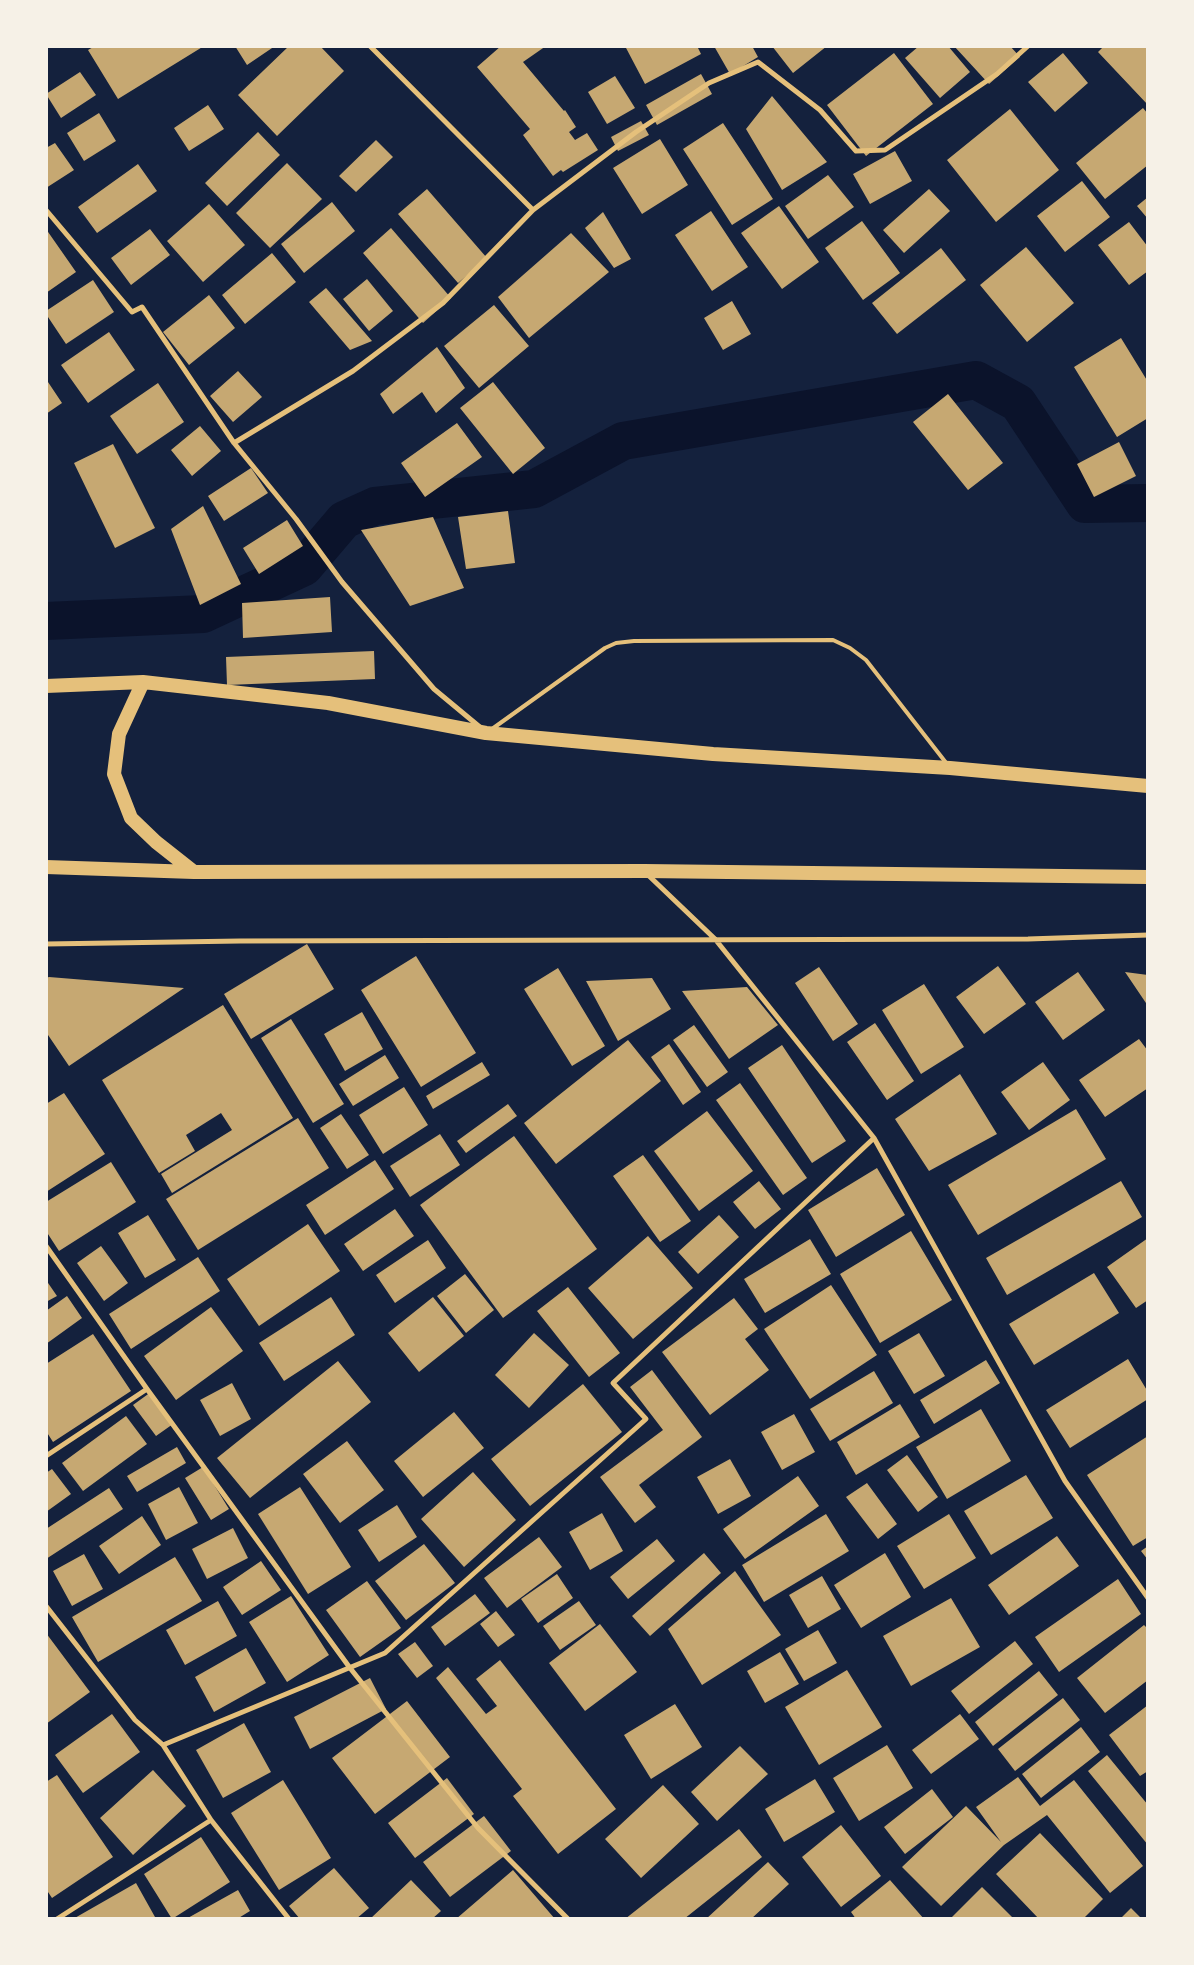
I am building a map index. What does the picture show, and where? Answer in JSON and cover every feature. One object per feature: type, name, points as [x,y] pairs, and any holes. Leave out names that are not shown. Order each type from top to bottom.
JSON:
[{"type":"highway","points":[[143,682],[118,734],[114,774],[131,818],[156,842],[194,872]]},
{"type":"highway","points":[[46,686],[143,682],[328,703],[486,733],[713,754],[950,768],[1148,786]]},
{"type":"highway","points":[[46,867],[194,872],[644,871],[1148,878]]},
{"type":"street","points":[[370,46],[533,210]]},
{"type":"street","points":[[234,443],[353,371],[444,303],[533,210],[636,132],[710,83],[758,62],[820,110],[856,151],[885,150],[997,74],[1028,46]]},
{"type":"street","points":[[46,210],[132,312],[142,307],[234,443],[296,519],[342,582],[434,689],[486,733]]},
{"type":"street","points":[[644,871],[715,939],[874,1138],[1065,1481],[1148,1598]]},
{"type":"street","points":[[46,944],[240,941],[1028,939],[1148,935]]},
{"type":"street","points":[[163,1745],[385,1653],[646,1420],[613,1383],[874,1138]]},
{"type":"street","points":[[46,1246],[147,1389],[350,1668],[478,1828],[568,1919]]},
{"type":"street","points":[[46,1456],[147,1389]]},
{"type":"street","points":[[46,1606],[135,1720],[163,1745],[211,1820],[289,1919]]},
{"type":"street","points":[[57,1919],[211,1820]]},
{"type":"lane","points":[[486,733],[605,648],[616,643],[634,641],[833,640],[850,648],[866,660],[950,768]]},
{"type":"building","points":[[95,46],[204,46],[118,99],[88,50]]},
{"type":"building","points":[[235,46],[275,46],[247,65]]},
{"type":"building","points":[[289,46],[320,46],[344,71],[277,136],[238,95]]},
{"type":"building","points":[[501,46],[546,46],[523,62],[565,110],[576,127],[569,132],[575,140],[587,133],[598,150],[563,172],[561,170],[553,176],[523,135],[530,129],[477,67]]},
{"type":"building","points":[[625,46],[697,46],[701,54],[645,84]]},
{"type":"building","points":[[714,46],[752,46],[758,57],[730,74]]},
{"type":"building","points":[[772,46],[827,46],[793,73]]},
{"type":"building","points":[[919,46],[948,46],[970,72],[940,98],[905,58]]},
{"type":"building","points":[[954,46],[1010,46],[1020,57],[989,84]]},
{"type":"building","points":[[1104,46],[1148,46],[1148,105],[1098,52]]},
{"type":"building","points":[[894,53],[933,104],[866,156],[827,105]]},
{"type":"building","points":[[1063,53],[1088,83],[1055,112],[1028,82]]},
{"type":"building","points":[[80,72],[96,95],[61,118],[46,94]]},
{"type":"building","points":[[701,74],[712,94],[657,125],[646,105]]},
{"type":"building","points":[[615,76],[635,108],[607,124],[588,92]]},
{"type":"building","points":[[772,96],[827,162],[782,190],[746,129]]},
{"type":"building","points":[[208,105],[224,129],[189,151],[174,128]]},
{"type":"building","points":[[1143,108],[1148,114],[1148,165],[1105,199],[1076,163]]},
{"type":"building","points":[[1010,109],[1059,170],[996,222],[947,160]]},
{"type":"building","points":[[99,113],[116,141],[84,161],[67,133]]},
{"type":"building","points":[[641,121],[649,135],[618,151],[611,137]]},
{"type":"building","points":[[723,123],[773,199],[732,225],[683,149]]},
{"type":"building","points":[[258,132],[280,155],[227,206],[205,183]]},
{"type":"building","points":[[660,139],[688,185],[642,214],[613,168]]},
{"type":"building","points":[[376,140],[393,157],[356,192],[339,176]]},
{"type":"building","points":[[55,143],[74,170],[46,188],[46,148]]},
{"type":"building","points":[[895,151],[912,181],[870,204],[853,174]]},
{"type":"building","points":[[287,163],[322,199],[270,248],[236,213]]},
{"type":"building","points":[[138,164],[157,191],[97,233],[78,207]]},
{"type":"building","points":[[828,175],[854,207],[808,239],[785,206]]},
{"type":"building","points":[[1082,181],[1110,217],[1065,252],[1037,216]]},
{"type":"building","points":[[427,189],[487,258],[458,283],[398,214]]},
{"type":"building","points":[[929,189],[950,211],[904,253],[883,230]]},
{"type":"building","points":[[1148,197],[1148,219],[1137,206]]},
{"type":"building","points":[[332,202],[355,231],[304,273],[281,244]]},
{"type":"building","points":[[209,204],[245,245],[203,282],[167,241]]},
{"type":"building","points":[[779,206],[819,262],[782,289],[741,233]]},
{"type":"building","points":[[711,211],[748,267],[712,291],[675,235]]},
{"type":"building","points":[[603,212],[631,259],[614,268],[585,228]]},
{"type":"building","points":[[862,221],[900,273],[863,300],[825,248]]},
{"type":"building","points":[[1129,222],[1148,247],[1148,271],[1129,285],[1098,245]]},
{"type":"building","points":[[391,228],[451,298],[423,323],[363,253]]},
{"type":"building","points":[[46,229],[76,272],[46,293]]},
{"type":"building","points":[[150,229],[170,255],[131,285],[111,258]]},
{"type":"building","points":[[571,233],[609,272],[529,338],[498,297]]},
{"type":"building","points":[[1026,247],[1074,303],[1027,342],[980,285]]},
{"type":"building","points":[[941,248],[966,280],[897,334],[872,303]]},
{"type":"building","points":[[272,253],[296,282],[245,324],[222,295]]},
{"type":"building","points":[[367,279],[393,311],[369,331],[343,299]]},
{"type":"building","points":[[93,280],[114,312],[66,344],[46,314],[46,311]]},
{"type":"building","points":[[326,288],[372,341],[350,350],[309,302]]},
{"type":"building","points":[[209,295],[235,328],[189,365],[163,332]]},
{"type":"building","points":[[732,301],[751,334],[723,350],[704,318]]},
{"type":"building","points":[[494,305],[529,346],[479,388],[444,346]]},
{"type":"building","points":[[109,332],[135,370],[88,403],[61,365]]},
{"type":"building","points":[[1121,338],[1148,382],[1148,418],[1117,437],[1074,367]]},
{"type":"building","points":[[437,347],[465,388],[436,413],[422,392],[393,414],[380,394]]},
{"type":"building","points":[[238,371],[262,397],[233,422],[210,396]]},
{"type":"building","points":[[46,379],[62,403],[46,414]]},
{"type":"building","points":[[493,382],[545,448],[513,474],[460,408]]},
{"type":"building","points":[[158,383],[184,422],[137,454],[110,416]]},
{"type":"building","points":[[948,394],[1003,463],[968,490],[913,422]]},
{"type":"building","points":[[457,423],[482,457],[425,497],[401,463]]},
{"type":"building","points":[[200,426],[221,451],[192,476],[171,450]]},
{"type":"building","points":[[1119,442],[1136,476],[1094,497],[1077,464]]},
{"type":"building","points":[[113,444],[155,528],[115,548],[74,463]]},
{"type":"building","points":[[251,468],[268,493],[224,521],[208,496]]},
{"type":"building","points":[[203,506],[241,584],[200,605],[171,529]]},
{"type":"building","points":[[508,511],[515,563],[466,569],[458,517]]},
{"type":"building","points":[[433,517],[464,588],[410,606],[361,530]]},
{"type":"building","points":[[287,520],[303,546],[259,574],[243,548]]},
{"type":"building","points":[[330,597],[332,632],[243,638],[242,603]]},
{"type":"building","points":[[374,651],[375,679],[227,685],[226,657]]},
{"type":"building","points":[[307,944],[334,989],[251,1039],[224,994]]},
{"type":"building","points":[[416,956],[476,1053],[421,1087],[361,990]]},
{"type":"building","points":[[998,966],[1026,1004],[984,1034],[956,997]]},
{"type":"building","points":[[819,967],[858,1024],[833,1041],[795,983]]},
{"type":"building","points":[[558,968],[605,1046],[572,1066],[524,989]]},
{"type":"building","points":[[1078,972],[1105,1010],[1063,1040],[1035,1002]]},
{"type":"building","points":[[1125,972],[1148,975],[1148,1006]]},
{"type":"building","points":[[46,978],[184,988],[69,1066],[46,1032]]},
{"type":"building","points":[[652,978],[671,1009],[618,1041],[586,981]]},
{"type":"building","points":[[924,984],[964,1047],[921,1074],[882,1010]]},
{"type":"building","points":[[747,987],[778,1025],[729,1059],[682,991]]},
{"type":"building","points":[[223,1005],[293,1118],[172,1193],[161,1174],[232,1130],[221,1113],[186,1135],[195,1151],[159,1173],[102,1080]]},
{"type":"building","points":[[362,1012],[383,1049],[345,1071],[324,1034]]},
{"type":"building","points":[[291,1019],[344,1104],[313,1123],[261,1038]]},
{"type":"building","points":[[875,1023],[914,1081],[887,1100],[847,1042]]},
{"type":"building","points":[[694,1025],[728,1072],[707,1087],[673,1040]]},
{"type":"building","points":[[1139,1039],[1148,1051],[1148,1088],[1105,1117],[1079,1080]]},
{"type":"building","points":[[628,1040],[661,1081],[556,1164],[524,1123]]},
{"type":"building","points":[[669,1044],[701,1092],[683,1105],[651,1057]]},
{"type":"building","points":[[782,1045],[846,1141],[812,1163],[748,1068]]},
{"type":"building","points":[[385,1055],[399,1078],[353,1106],[339,1084]]},
{"type":"building","points":[[482,1062],[490,1075],[433,1109],[426,1096]]},
{"type":"building","points":[[1043,1062],[1070,1100],[1029,1130],[1001,1092]]},
{"type":"building","points":[[960,1074],[997,1134],[929,1171],[895,1119]]},
{"type":"building","points":[[740,1083],[807,1178],[783,1195],[716,1100]]},
{"type":"building","points":[[404,1087],[428,1125],[383,1154],[359,1115]]},
{"type":"building","points":[[64,1093],[105,1154],[46,1192],[46,1104]]},
{"type":"building","points":[[508,1104],[517,1116],[466,1153],[457,1141]]},
{"type":"building","points":[[1076,1109],[1106,1159],[978,1235],[948,1185]]},
{"type":"building","points":[[707,1111],[753,1171],[699,1211],[654,1151]]},
{"type":"building","points":[[341,1114],[369,1155],[347,1169],[320,1128]]},
{"type":"building","points":[[298,1118],[329,1168],[198,1250],[166,1199]]},
{"type":"building","points":[[440,1134],[460,1165],[410,1197],[390,1166]]},
{"type":"building","points":[[514,1136],[597,1249],[503,1318],[420,1205]]},
{"type":"building","points":[[643,1155],[691,1221],[660,1242],[613,1176]]},
{"type":"building","points":[[375,1160],[394,1189],[325,1235],[306,1205]]},
{"type":"building","points":[[111,1162],[136,1202],[59,1251],[46,1231],[46,1202]]},
{"type":"building","points":[[877,1168],[905,1215],[836,1257],[808,1210]]},
{"type":"building","points":[[759,1181],[781,1209],[755,1229],[733,1202]]},
{"type":"building","points":[[1121,1181],[1142,1217],[1007,1295],[986,1258]]},
{"type":"building","points":[[395,1209],[414,1236],[363,1271],[344,1244]]},
{"type":"building","points":[[148,1215],[176,1260],[145,1278],[118,1233]]},
{"type":"building","points":[[719,1215],[739,1237],[698,1274],[678,1252]]},
{"type":"building","points":[[308,1224],[340,1271],[259,1326],[227,1279]]},
{"type":"building","points":[[911,1231],[952,1300],[880,1343],[840,1274]]},
{"type":"building","points":[[648,1236],[693,1288],[633,1339],[588,1288]]},
{"type":"building","points":[[1148,1238],[1148,1300],[1136,1308],[1107,1267]]},
{"type":"building","points":[[810,1239],[831,1274],[765,1313],[744,1279]]},
{"type":"building","points":[[428,1240],[446,1268],[395,1303],[376,1275]]},
{"type":"building","points":[[101,1246],[128,1283],[104,1301],[77,1263]]},
{"type":"building","points":[[198,1257],[220,1291],[131,1349],[109,1314]]},
{"type":"building","points":[[1094,1273],[1119,1313],[1034,1365],[1009,1324]]},
{"type":"building","points":[[465,1274],[494,1310],[466,1333],[437,1296]]},
{"type":"building","points":[[46,1280],[57,1296],[46,1302]]},
{"type":"building","points":[[831,1285],[877,1355],[810,1399],[764,1329]]},
{"type":"building","points":[[568,1287],[620,1353],[589,1377],[537,1311]]},
{"type":"building","points":[[67,1296],[82,1318],[46,1344],[46,1311]]},
{"type":"building","points":[[331,1297],[355,1335],[284,1381],[259,1343]]},
{"type":"building","points":[[433,1297],[464,1336],[419,1372],[388,1333]]},
{"type":"building","points":[[734,1298],[758,1329],[745,1339],[769,1370],[710,1415],[662,1352]]},
{"type":"building","points":[[211,1307],[243,1351],[176,1400],[144,1356]]},
{"type":"building","points":[[534,1333],[569,1365],[529,1408],[495,1375]]},
{"type":"building","points":[[919,1333],[945,1376],[914,1394],[888,1351]]},
{"type":"building","points":[[93,1334],[131,1391],[53,1442],[46,1431],[46,1364]]},
{"type":"building","points":[[1128,1359],[1148,1392],[1148,1399],[1070,1448],[1046,1410]]},
{"type":"building","points":[[986,1360],[1000,1383],[934,1424],[920,1400]]},
{"type":"building","points":[[338,1361],[371,1402],[250,1498],[217,1458]]},
{"type":"building","points":[[652,1370],[702,1437],[639,1485],[656,1507],[635,1523],[600,1477],[663,1430],[630,1387]]},
{"type":"building","points":[[874,1371],[893,1403],[830,1441],[810,1409]]},
{"type":"building","points":[[232,1383],[251,1419],[220,1436],[200,1400]]},
{"type":"building","points":[[583,1384],[622,1432],[530,1506],[491,1459]]},
{"type":"building","points":[[151,1392],[173,1424],[156,1436],[133,1405]]},
{"type":"building","points":[[900,1404],[920,1437],[856,1475],[837,1442]]},
{"type":"building","points":[[981,1409],[1011,1461],[947,1499],[916,1447]]},
{"type":"building","points":[[454,1412],[484,1448],[423,1497],[394,1461]]},
{"type":"building","points":[[794,1414],[815,1452],[782,1470],[761,1432]]},
{"type":"building","points":[[126,1416],[147,1444],[83,1491],[62,1463]]},
{"type":"building","points":[[1148,1436],[1148,1537],[1133,1546],[1087,1475]]},
{"type":"building","points":[[347,1441],[384,1490],[340,1523],[303,1474]]},
{"type":"building","points":[[177,1447],[186,1463],[137,1492],[127,1476]]},
{"type":"building","points":[[907,1455],[938,1497],[918,1512],[887,1470]]},
{"type":"building","points":[[730,1459],[751,1496],[718,1514],[697,1477]]},
{"type":"building","points":[[203,1467],[229,1509],[211,1520],[185,1478]]},
{"type":"building","points":[[52,1469],[71,1494],[46,1512],[46,1473]]},
{"type":"building","points":[[473,1472],[516,1520],[464,1567],[421,1519]]},
{"type":"building","points":[[1026,1475],[1053,1518],[991,1555],[964,1511]]},
{"type":"building","points":[[798,1476],[819,1506],[745,1559],[723,1529]]},
{"type":"building","points":[[867,1483],[897,1524],[878,1539],[846,1497]]},
{"type":"building","points":[[179,1487],[198,1523],[166,1540],[148,1504]]},
{"type":"building","points":[[300,1487],[351,1567],[308,1594],[258,1514]]},
{"type":"building","points":[[109,1488],[123,1509],[46,1559],[46,1529]]},
{"type":"building","points":[[397,1505],[417,1537],[379,1562],[358,1530]]},
{"type":"building","points":[[602,1513],[623,1551],[590,1570],[569,1532]]},
{"type":"building","points":[[826,1514],[849,1551],[764,1602],[742,1565]]},
{"type":"building","points":[[949,1514],[976,1558],[924,1589],[897,1546]]},
{"type":"building","points":[[142,1516],[161,1545],[119,1574],[99,1546]]},
{"type":"building","points":[[233,1528],[248,1558],[207,1579],[192,1549]]},
{"type":"building","points":[[1057,1536],[1079,1566],[1009,1615],[988,1585]]},
{"type":"building","points":[[539,1537],[562,1567],[507,1608],[484,1578]]},
{"type":"building","points":[[657,1539],[675,1561],[628,1599],[610,1577]]},
{"type":"building","points":[[424,1544],[455,1583],[406,1620],[375,1581]]},
{"type":"building","points":[[1148,1546],[1148,1560],[1141,1551]]},
{"type":"building","points":[[704,1553],[721,1573],[650,1636],[632,1616]]},
{"type":"building","points":[[885,1553],[911,1597],[861,1628],[834,1585]]},
{"type":"building","points":[[84,1554],[103,1589],[72,1606],[53,1571]]},
{"type":"building","points":[[175,1557],[202,1601],[98,1662],[72,1617]]},
{"type":"building","points":[[261,1561],[281,1590],[242,1615],[223,1587]]},
{"type":"building","points":[[735,1571],[781,1635],[702,1685],[668,1629]]},
{"type":"building","points":[[557,1574],[573,1598],[538,1623],[521,1599]]},
{"type":"building","points":[[822,1576],[841,1609],[808,1628],[789,1595]]},
{"type":"building","points":[[1118,1579],[1141,1614],[1059,1672],[1035,1637]]},
{"type":"building","points":[[367,1581],[401,1628],[360,1657],[326,1610]]},
{"type":"building","points":[[475,1594],[490,1613],[445,1646],[431,1627]]},
{"type":"building","points":[[291,1596],[329,1655],[287,1682],[249,1622]]},
{"type":"building","points":[[951,1598],[980,1647],[911,1686],[883,1636]]},
{"type":"building","points":[[218,1601],[237,1636],[185,1665],[166,1630]]},
{"type":"building","points":[[579,1601],[596,1625],[560,1650],[543,1626]]},
{"type":"building","points":[[496,1611],[515,1635],[498,1647],[480,1624]]},
{"type":"building","points":[[600,1624],[637,1672],[585,1711],[549,1663]]},
{"type":"building","points":[[1144,1625],[1148,1629],[1148,1680],[1105,1713],[1077,1678]]},
{"type":"building","points":[[818,1630],[837,1663],[804,1681],[785,1649]]},
{"type":"building","points":[[46,1633],[90,1692],[46,1724]]},
{"type":"building","points":[[1015,1641],[1033,1664],[969,1714],[951,1691]]},
{"type":"building","points":[[415,1642],[433,1666],[417,1678],[398,1654]]},
{"type":"building","points":[[246,1648],[266,1683],[214,1712],[195,1677]]},
{"type":"building","points":[[780,1652],[799,1684],[765,1703],[747,1671]]},
{"type":"building","points":[[500,1660],[616,1809],[558,1854],[513,1796],[522,1789],[436,1678],[448,1667],[486,1714],[497,1706],[476,1679]]},
{"type":"building","points":[[847,1670],[882,1727],[819,1765],[785,1707]]},
{"type":"building","points":[[1039,1671],[1058,1695],[993,1746],[975,1722]]},
{"type":"building","points":[[370,1678],[386,1709],[310,1749],[294,1717]]},
{"type":"building","points":[[1063,1698],[1080,1720],[1015,1771],[998,1749]]},
{"type":"building","points":[[407,1701],[450,1757],[375,1814],[332,1758]]},
{"type":"building","points":[[675,1704],[702,1747],[651,1779],[624,1735]]},
{"type":"building","points":[[1148,1705],[1148,1771],[1140,1776],[1109,1735]]},
{"type":"building","points":[[112,1714],[140,1752],[83,1793],[55,1755]]},
{"type":"building","points":[[960,1714],[979,1739],[931,1774],[912,1750]]},
{"type":"building","points":[[244,1723],[271,1772],[223,1798],[196,1750]]},
{"type":"building","points":[[1081,1727],[1100,1752],[1041,1798],[1022,1774]]},
{"type":"building","points":[[887,1745],[913,1788],[859,1821],[833,1778]]},
{"type":"building","points":[[740,1746],[768,1774],[717,1821],[691,1792]]},
{"type":"building","points":[[1107,1755],[1148,1805],[1148,1845],[1088,1771]]},
{"type":"building","points":[[153,1770],[186,1806],[133,1855],[100,1818]]},
{"type":"building","points":[[57,1775],[113,1857],[52,1898],[46,1889],[46,1782]]},
{"type":"building","points":[[1018,1777],[1040,1806],[1074,1780],[1143,1866],[1110,1893],[1047,1815],[1004,1845],[941,1906],[902,1867],[966,1806],[1001,1842],[976,1807]]},
{"type":"building","points":[[447,1778],[474,1814],[415,1858],[388,1823]]},
{"type":"building","points":[[815,1779],[835,1812],[784,1842],[765,1809]]},
{"type":"building","points":[[283,1780],[331,1858],[279,1890],[231,1813]]},
{"type":"building","points":[[663,1785],[699,1824],[641,1878],[605,1839]]},
{"type":"building","points":[[932,1789],[953,1817],[905,1854],[884,1827]]},
{"type":"building","points":[[484,1816],[511,1851],[450,1897],[423,1862]]},
{"type":"building","points":[[841,1825],[881,1876],[841,1907],[802,1857]]},
{"type":"building","points":[[739,1829],[762,1857],[684,1919],[625,1919]]},
{"type":"building","points":[[1040,1833],[1103,1899],[1083,1919],[1039,1919],[996,1874]]},
{"type":"building","points":[[201,1837],[230,1882],[172,1919],[144,1874]]},
{"type":"building","points":[[768,1862],[789,1884],[751,1919],[706,1919]]},
{"type":"building","points":[[334,1868],[369,1908],[356,1919],[300,1919],[289,1906]]},
{"type":"building","points":[[513,1870],[555,1919],[456,1919]]},
{"type":"building","points":[[411,1880],[441,1911],[432,1919],[370,1919]]},
{"type":"building","points":[[890,1880],[924,1919],[856,1919],[851,1912]]},
{"type":"building","points":[[136,1883],[155,1917],[151,1919],[73,1919]]},
{"type":"building","points":[[982,1887],[1014,1919],[954,1919],[952,1917]]},
{"type":"building","points":[[238,1890],[250,1911],[237,1919],[186,1919]]},
{"type":"building","points":[[1131,1908],[1142,1919],[1120,1919]]},
{"type":"waterway","points":[[46,621],[203,614],[304,567],[344,520],[375,506],[534,489],[623,441],[976,380],[1018,403],[1085,504],[1148,503]]}]
